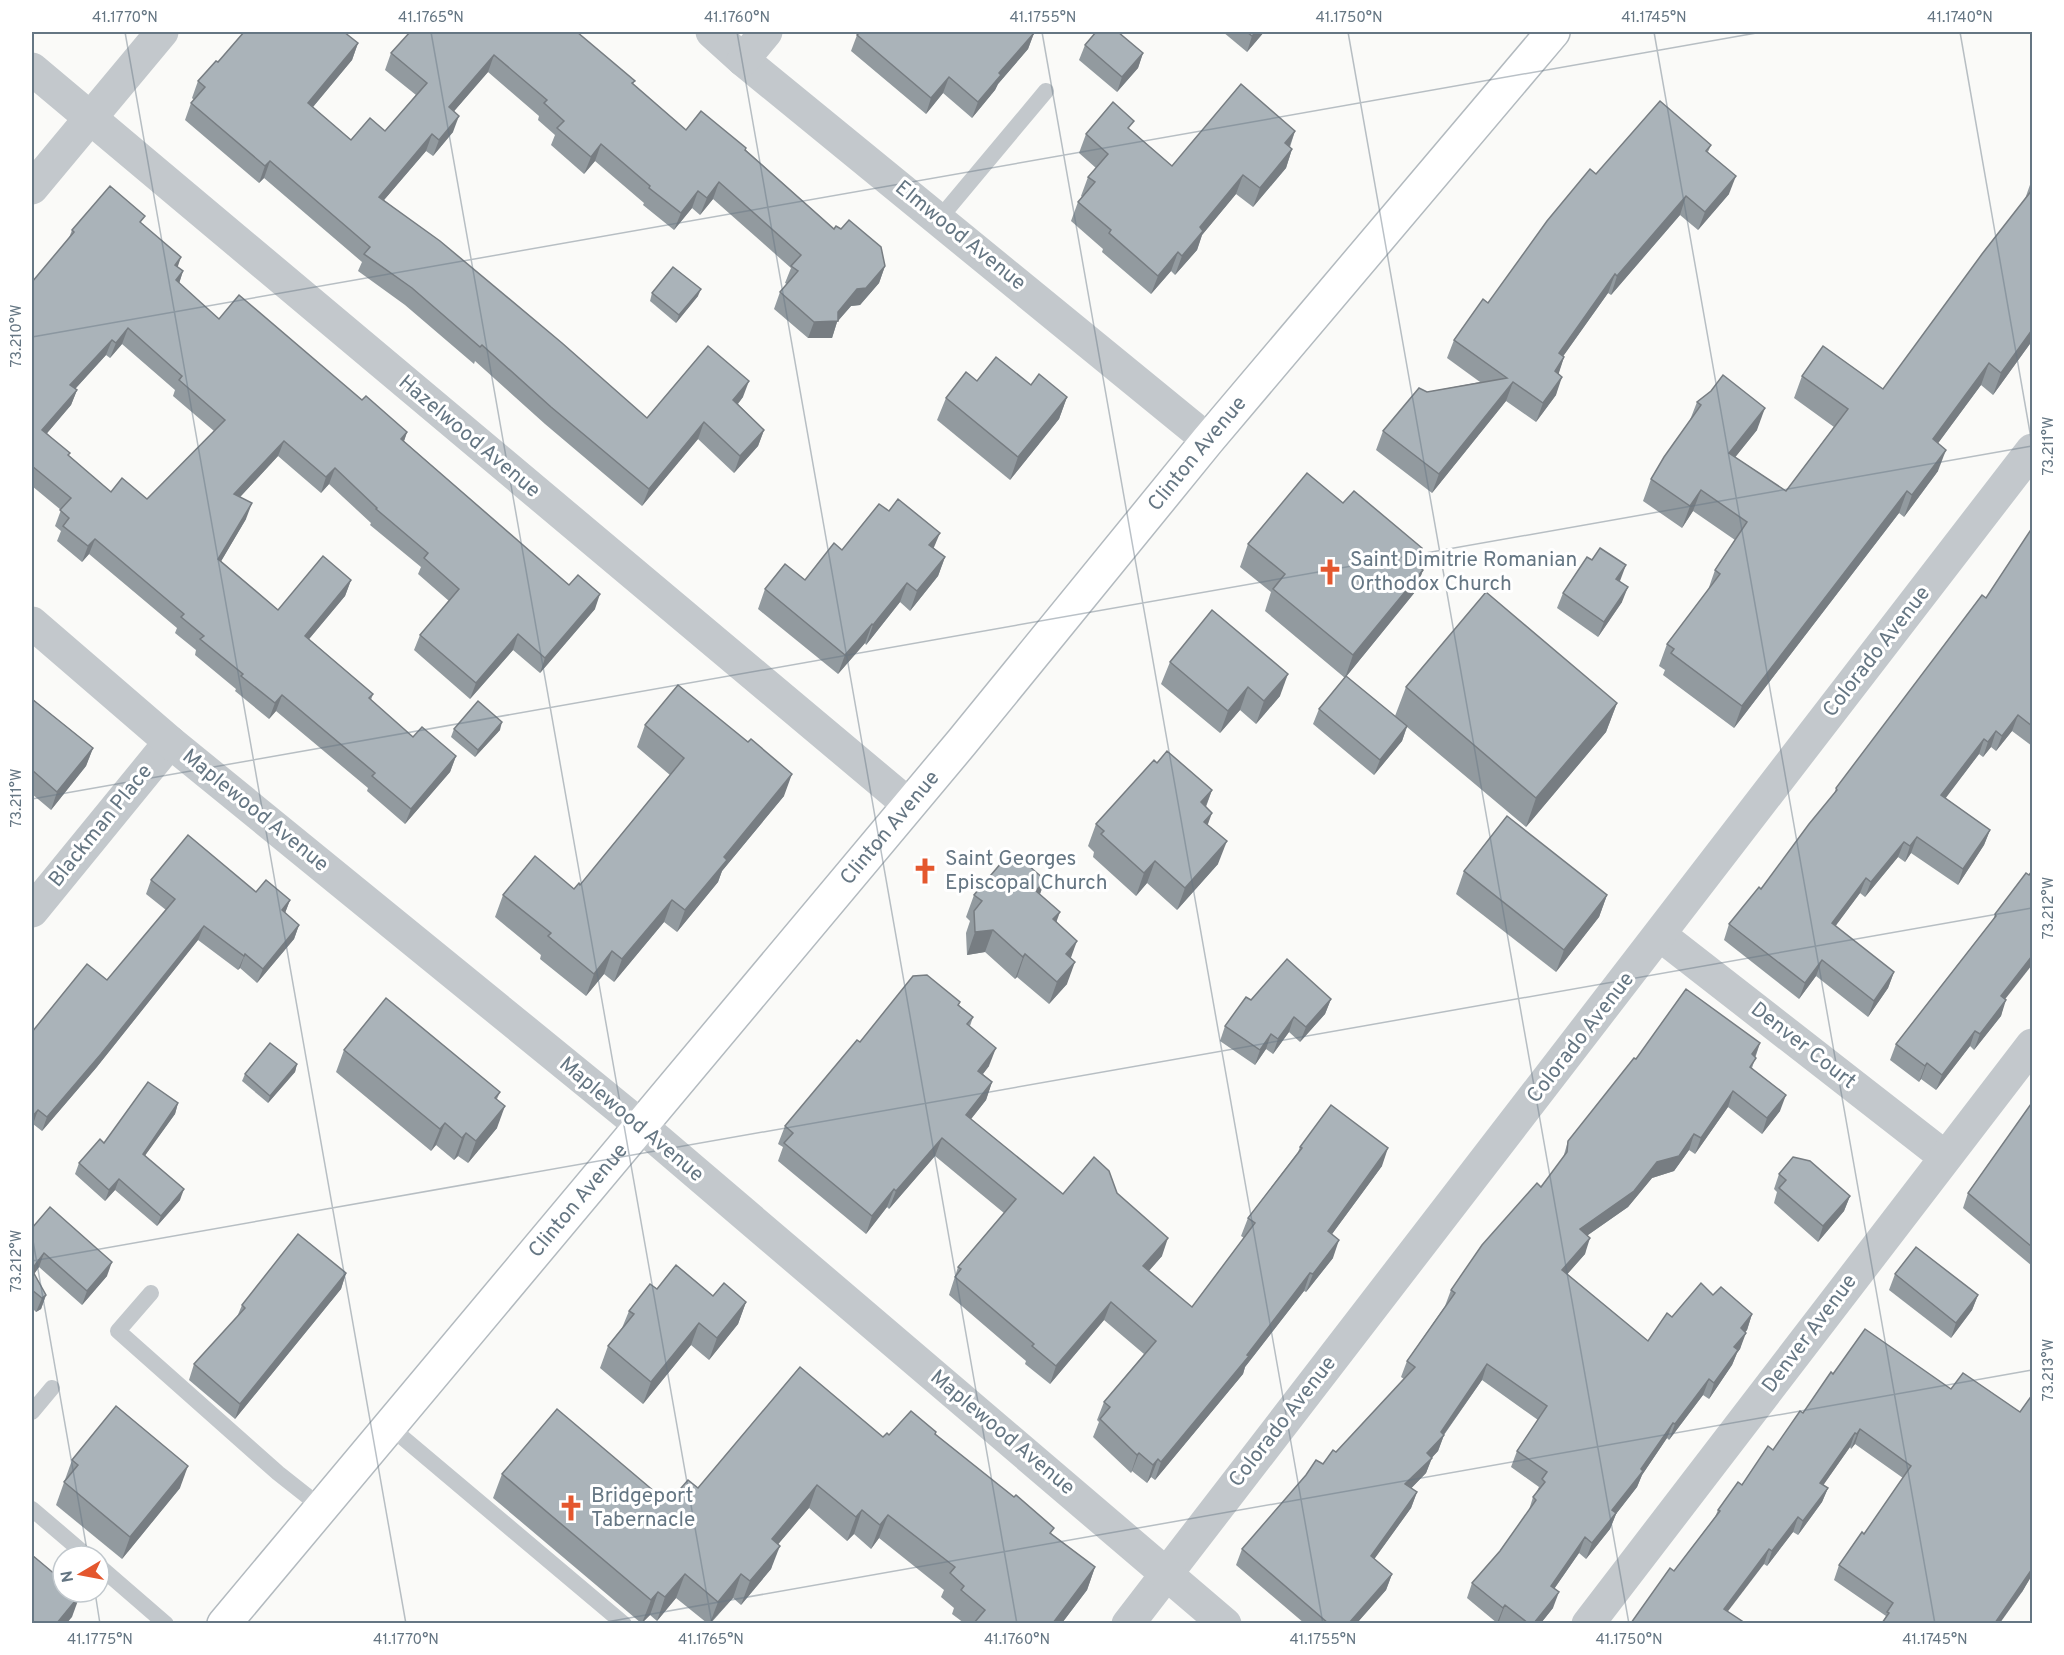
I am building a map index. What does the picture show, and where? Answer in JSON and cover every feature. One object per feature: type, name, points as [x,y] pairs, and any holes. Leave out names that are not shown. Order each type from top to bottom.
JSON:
[{"type":"main road","name":"Clinton Avenue","points":[[224,1623],[962,742],[1208,440],[1553,32]]},
{"type":"street","points":[[32,188],[162,32]]},
{"type":"street","name":"Elmwood Avenue","points":[[712,32],[1208,440]]},
{"type":"street","points":[[744,60],[766,32]]},
{"type":"street","name":"Hazelwood Avenue","points":[[32,69],[908,804]]},
{"type":"street","name":"Colorado Avenue","points":[[1128,1623],[2032,450]]},
{"type":"street","name":"Maplewood Avenue","points":[[32,623],[170,742],[640,1125],[1225,1623]]},
{"type":"street","name":"Blackman Place","points":[[32,910],[170,742]]},
{"type":"street","name":"Denver Court","points":[[1660,935],[1945,1157]]},
{"type":"street","name":"Denver Avenue","points":[[1588,1623],[2032,1045]]},
{"type":"lane","points":[[939,219],[1046,91]]},
{"type":"lane","points":[[151,1293],[118,1331],[278,1473],[321,1507]]},
{"type":"lane","points":[[32,1412],[52,1388]]},
{"type":"lane","points":[[389,1426],[624,1623]]},
{"type":"lane","points":[[32,1509],[73,1544]]},
{"type":"lane","points":[[111,1576],[166,1623]]},
{"type":"building","points":[[244,32],[344,32],[358,43],[308,103],[351,140],[370,118],[385,131],[427,83],[391,53],[410,32],[577,32],[635,81],[632,83],[686,130],[701,111],[746,148],[745,150],[834,229],[836,226],[841,229],[849,220],[881,247],[885,266],[866,288],[857,289],[838,312],[838,321],[814,322],[780,292],[798,271],[791,266],[801,255],[719,182],[707,198],[698,191],[681,213],[649,188],[650,186],[601,144],[591,157],[557,128],[564,121],[544,103],[547,100],[494,55],[449,107],[459,116],[439,140],[432,134],[379,197],[440,241],[647,418],[708,346],[749,381],[733,400],[764,430],[740,456],[704,422],[649,489],[551,407],[482,345],[480,347],[412,288],[364,254],[370,247],[270,161],[265,166],[191,103],[205,87],[198,81]]},
{"type":"building","points":[[860,32],[1034,33],[999,73],[1001,75],[978,102],[949,77],[931,98],[857,35]]},
{"type":"building","points":[[1096,32],[1118,32],[1143,53],[1122,77],[1085,45]]},
{"type":"building","points":[[1241,84],[1295,131],[1285,143],[1292,149],[1260,188],[1243,175],[1200,227],[1203,231],[1182,256],[1178,252],[1158,276],[1109,233],[1111,230],[1078,202],[1095,182],[1088,177],[1108,154],[1086,134],[1113,102],[1134,121],[1128,128],[1172,166]]},
{"type":"building","points":[[1660,101],[1711,145],[1706,151],[1736,176],[1705,212],[1686,196],[1617,276],[1615,274],[1559,353],[1564,357],[1555,371],[1562,377],[1543,403],[1513,382],[1439,474],[1383,431],[1419,388],[1427,392],[1507,378],[1454,340],[1483,299],[1488,303],[1547,221],[1590,169],[1596,174]]},
{"type":"building","points":[[110,186],[145,216],[140,222],[181,257],[175,265],[183,271],[176,280],[219,319],[239,295],[362,400],[366,396],[407,432],[401,439],[569,585],[578,575],[600,594],[545,658],[518,634],[476,683],[420,635],[459,589],[424,558],[428,553],[376,509],[335,468],[326,477],[284,441],[234,494],[252,503],[218,559],[278,610],[323,556],[351,580],[305,636],[373,694],[369,698],[413,737],[422,727],[456,756],[411,809],[372,776],[375,773],[282,695],[275,703],[241,676],[243,674],[200,639],[204,636],[181,617],[184,614],[95,539],[88,546],[63,526],[69,518],[60,510],[71,498],[32,466],[32,282],[74,232],[72,230]],"holes":[[[128,328],[182,376],[179,380],[225,420],[147,499],[122,478],[111,492],[42,430],[77,390],[70,385],[112,340],[116,343]]]},
{"type":"building","points":[[2032,190],[2032,330],[2001,373],[1989,363],[1933,439],[1946,450],[1912,495],[1907,491],[1742,706],[1671,653],[1674,649],[1667,644],[1720,574],[1715,570],[1747,522],[1701,490],[1690,506],[1651,479],[1701,405],[1697,402],[1711,391],[1723,375],[1765,408],[1729,453],[1786,491],[1848,409],[1802,376],[1823,346],[1883,389]]},
{"type":"building","points":[[673,267],[701,289],[679,315],[652,293]]},
{"type":"building","points":[[996,357],[1031,385],[1039,374],[1067,397],[1018,457],[946,398],[966,372],[977,381]]},
{"type":"building","points":[[1307,473],[1343,503],[1354,491],[1422,548],[1412,560],[1423,570],[1353,655],[1273,589],[1285,574],[1248,544]]},
{"type":"building","points":[[898,499],[940,533],[929,545],[945,557],[917,591],[907,583],[845,655],[765,589],[785,564],[805,580],[834,543],[842,550],[879,504],[889,511]]},
{"type":"building","points":[[2032,528],[2032,726],[2018,715],[2002,736],[1996,731],[1988,742],[1984,739],[1941,795],[1990,830],[1963,869],[1917,837],[1910,846],[1904,842],[1871,882],[1866,878],[1832,923],[1894,972],[1874,1001],[1822,960],[1805,983],[1729,924],[1759,887],[1761,889],[1982,595],[1986,598]]},
{"type":"building","points":[[1600,548],[1626,565],[1616,579],[1628,587],[1604,622],[1563,593],[1587,557],[1592,560]]},
{"type":"building","points":[[1486,592],[1617,703],[1536,798],[1406,687]]},
{"type":"building","points":[[1212,610],[1288,674],[1264,701],[1248,687],[1228,711],[1170,662]]},
{"type":"building","points":[[1346,676],[1407,726],[1380,760],[1319,709]]},
{"type":"building","points":[[678,685],[748,742],[751,739],[792,774],[724,857],[727,860],[685,910],[672,900],[622,959],[612,951],[594,974],[548,936],[551,933],[503,895],[535,856],[574,889],[579,883],[580,885],[684,758],[645,725]]},
{"type":"building","points":[[32,699],[93,748],[57,792],[32,770]]},
{"type":"building","points":[[478,701],[502,722],[478,750],[454,729]]},
{"type":"building","points":[[1167,751],[1212,790],[1201,802],[1212,813],[1204,822],[1227,841],[1185,888],[1155,861],[1144,873],[1101,834],[1104,831],[1096,824],[1154,760],[1157,763]]},
{"type":"building","points":[[1507,816],[1607,895],[1564,950],[1464,871]]},
{"type":"building","points":[[188,835],[256,892],[266,880],[290,900],[282,910],[299,925],[263,969],[204,926],[47,1117],[38,1110],[32,1117],[32,1032],[87,964],[107,980],[175,899],[151,880]]},
{"type":"building","points":[[1020,858],[1045,880],[1036,891],[1060,912],[1053,919],[1077,941],[1066,954],[1075,962],[1057,982],[1025,954],[1023,957],[993,930],[975,932],[974,911],[982,901],[974,895],[1002,862]]},
{"type":"building","points":[[2032,871],[2032,956],[2001,996],[2006,1000],[1980,1034],[1975,1031],[1942,1075],[1927,1063],[1925,1066],[1896,1044],[1996,916],[1995,914],[2026,873],[2029,875]]},
{"type":"building","points":[[1287,959],[1331,999],[1306,1027],[1294,1017],[1278,1039],[1271,1034],[1260,1050],[1225,1026],[1246,997],[1251,1000]]},
{"type":"building","points":[[927,975],[960,1002],[958,1005],[973,1017],[967,1024],[996,1048],[978,1071],[992,1082],[966,1115],[1063,1194],[1094,1157],[1109,1171],[1117,1193],[1168,1238],[1143,1266],[1192,1307],[1255,1223],[1248,1218],[1302,1148],[1300,1147],[1331,1105],[1388,1148],[1328,1231],[1339,1240],[1313,1274],[1310,1273],[1247,1355],[1249,1356],[1161,1462],[1158,1459],[1153,1465],[1139,1453],[1137,1455],[1100,1419],[1110,1407],[1104,1402],[1156,1341],[1111,1302],[1056,1366],[1032,1346],[1034,1344],[955,1277],[961,1269],[958,1267],[1016,1199],[942,1138],[872,1216],[784,1143],[793,1133],[785,1126],[857,1040],[860,1042],[913,976]]},
{"type":"building","points":[[1686,989],[1760,1043],[1752,1054],[1756,1058],[1750,1067],[1786,1095],[1767,1118],[1733,1091],[1701,1138],[1694,1134],[1679,1156],[1657,1162],[1634,1191],[1580,1229],[1590,1238],[1562,1270],[1648,1341],[1667,1313],[1672,1317],[1701,1283],[1713,1295],[1721,1287],[1752,1314],[1741,1328],[1746,1333],[1734,1347],[1738,1350],[1714,1383],[1709,1379],[1675,1424],[1673,1423],[1641,1469],[1643,1471],[1612,1510],[1616,1513],[1592,1543],[1585,1537],[1551,1586],[1559,1592],[1534,1623],[1528,1623],[1505,1605],[1503,1608],[1472,1583],[1500,1551],[1536,1500],[1533,1497],[1545,1482],[1542,1479],[1547,1472],[1517,1451],[1547,1406],[1487,1364],[1441,1432],[1444,1435],[1427,1453],[1432,1458],[1405,1484],[1417,1492],[1371,1556],[1392,1574],[1349,1623],[1328,1623],[1242,1549],[1306,1475],[1316,1460],[1323,1464],[1333,1450],[1336,1452],[1415,1367],[1407,1361],[1455,1293],[1451,1290],[1482,1245],[1537,1183],[1541,1187],[1567,1152],[1568,1141],[1634,1058],[1636,1059]]},
{"type":"building","points":[[386,998],[500,1092],[495,1098],[505,1106],[476,1141],[466,1133],[462,1138],[445,1123],[440,1129],[344,1050]]},
{"type":"building","points":[[270,1043],[297,1064],[270,1096],[245,1074]]},
{"type":"building","points":[[148,1082],[178,1103],[143,1154],[184,1189],[161,1216],[119,1179],[109,1190],[79,1163],[100,1139],[104,1143]]},
{"type":"building","points":[[2031,1104],[2032,1106],[2032,1247],[1968,1193]]},
{"type":"building","points":[[1793,1157],[1810,1161],[1850,1196],[1823,1226],[1779,1188],[1786,1180],[1779,1174]]},
{"type":"building","points":[[50,1207],[112,1262],[87,1291],[44,1253],[32,1269],[32,1228]]},
{"type":"building","points":[[298,1234],[346,1273],[240,1404],[194,1364],[245,1308],[242,1305]]},
{"type":"building","points":[[1916,1247],[1978,1295],[1956,1323],[1895,1274]]},
{"type":"building","points":[[676,1265],[713,1296],[724,1283],[746,1302],[717,1338],[699,1323],[651,1382],[608,1346],[634,1314],[629,1311],[650,1284],[657,1289]]},
{"type":"building","points":[[32,1270],[46,1295],[42,1298],[32,1290]]},
{"type":"building","points":[[1865,1329],[1951,1389],[1963,1373],[2020,1412],[2032,1395],[2032,1569],[1995,1623],[1882,1623],[1893,1603],[1839,1565],[1862,1532],[1864,1534],[1911,1466],[1860,1429],[1820,1483],[1828,1488],[1803,1521],[1798,1517],[1772,1551],[1769,1549],[1724,1609],[1745,1623],[1631,1623],[1670,1568],[1674,1571],[1720,1511],[1718,1510],[1738,1482],[1742,1485],[1768,1446],[1773,1450],[1800,1411],[1803,1413],[1831,1372],[1833,1374]]},
{"type":"building","points":[[800,1367],[883,1437],[887,1433],[889,1435],[911,1411],[936,1432],[935,1434],[1014,1497],[1016,1495],[1054,1528],[1050,1533],[1095,1567],[1053,1623],[974,1623],[985,1610],[961,1590],[964,1586],[950,1573],[955,1567],[888,1515],[880,1525],[862,1510],[856,1517],[817,1485],[772,1539],[780,1546],[750,1581],[741,1574],[718,1602],[685,1574],[665,1597],[658,1592],[651,1600],[502,1474],[557,1409],[668,1503],[688,1480],[698,1488]]},
{"type":"building","points":[[116,1406],[188,1466],[130,1537],[64,1482],[78,1465],[72,1460]]},
{"type":"building","points":[[32,1555],[51,1571],[51,1604],[73,1604],[57,1623],[32,1623]]},
{"type":"place","name":"Saint Dimitrie Romanian Orthodox Church","points":[[1330,572]]},
{"type":"place","name":"Saint Georges Episcopal Church","points":[[925,871]]},
{"type":"place","name":"Bridgeport Tabernacle","points":[[571,1508]]}]
